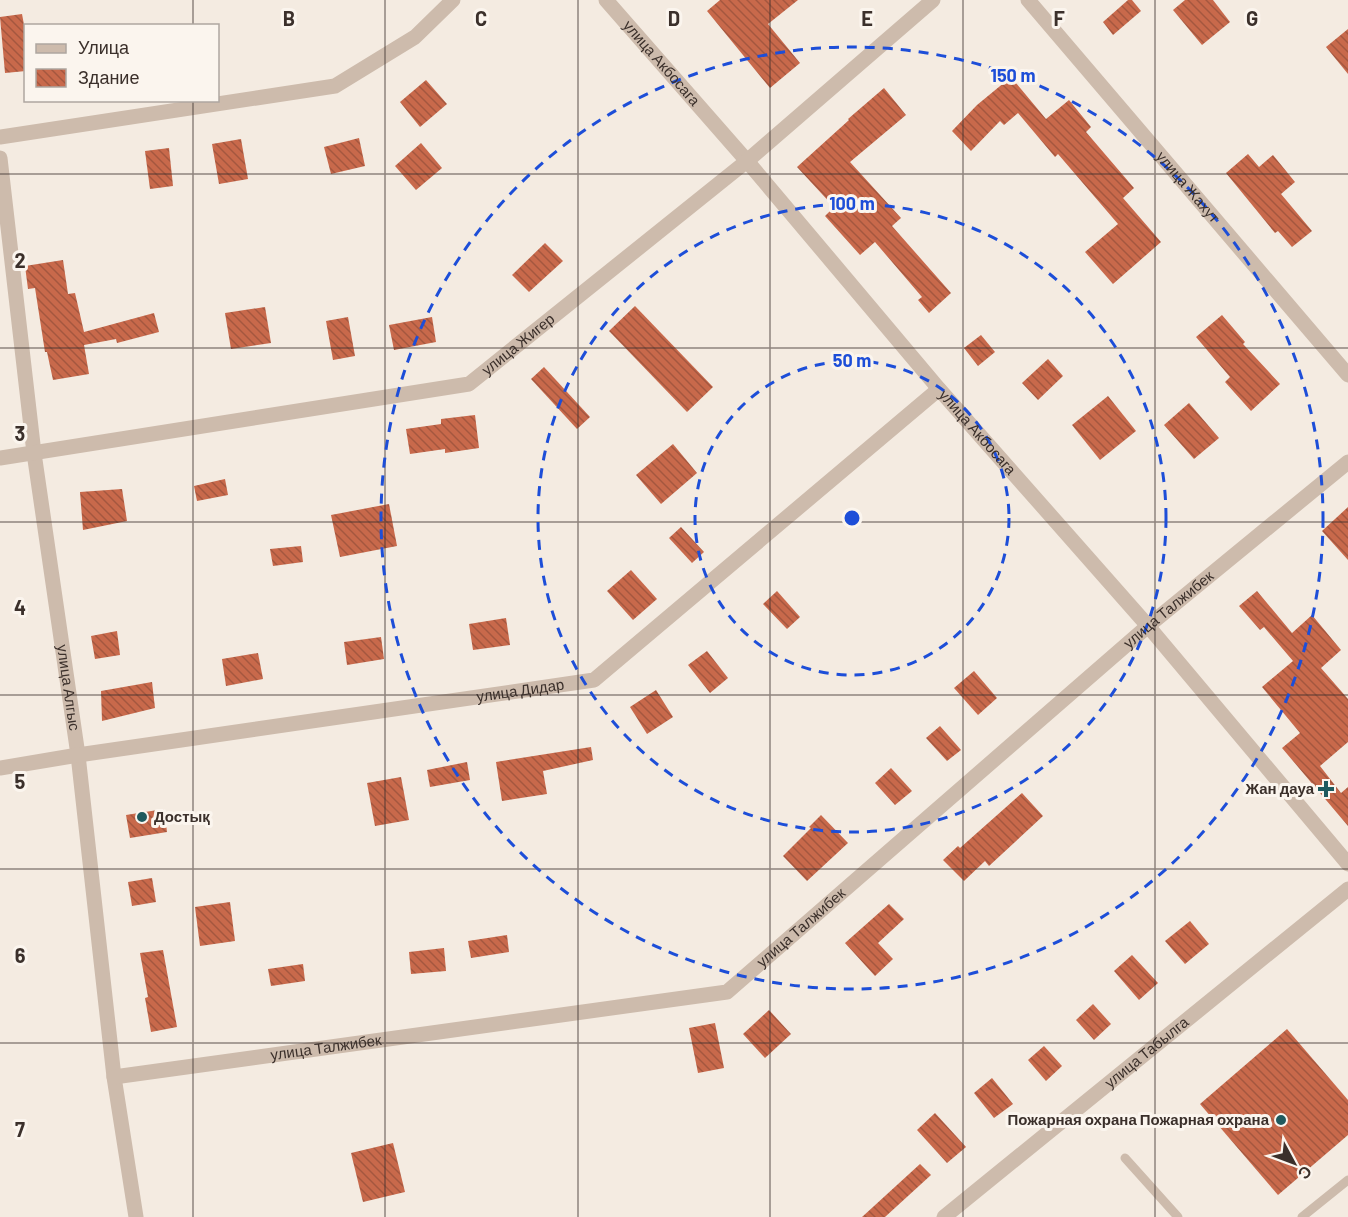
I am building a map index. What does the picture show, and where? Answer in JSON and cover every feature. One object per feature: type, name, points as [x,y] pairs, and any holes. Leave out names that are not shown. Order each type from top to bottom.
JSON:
[{"type":"street","points":[[0,137],[334,86],[415,37],[453,0]]},
{"type":"street","name":"улица Акбосага","points":[[606,0],[747,161],[939,389],[1148,626],[1348,864]]},
{"type":"street","name":"улица Жигер","points":[[0,458],[469,384],[747,161],[933,0]]},
{"type":"street","name":"улица Жахут","points":[[1028,0],[1348,375]]},
{"type":"street","name":"улица Алгыс","points":[[0,158],[34,453],[78,755],[114,1077],[136,1217]]},
{"type":"street","name":"улица Дидар","points":[[0,768],[594,680],[939,389]]},
{"type":"street","name":"улица Талжибек","points":[[114,1077],[727,992],[1148,626],[1348,462]]},
{"type":"street","name":"улица Табылга","points":[[944,1217],[1348,889]]},
{"type":"lane","points":[[1125,1158],[1178,1217]]},
{"type":"lane","points":[[1302,1217],[1348,1180]]},
{"type":"building","points":[[720,0],[798,0],[768,24],[800,63],[770,88],[707,11]]},
{"type":"building","points":[[1128,0],[1132,0],[1141,11],[1113,35],[1103,22]]},
{"type":"building","points":[[1185,0],[1213,0],[1230,22],[1202,45],[1173,10]]},
{"type":"building","points":[[22,14],[24,71],[5,73],[0,17]]},
{"type":"building","points":[[1348,29],[1348,74],[1326,47]]},
{"type":"building","points":[[1011,77],[1046,119],[1069,100],[1091,127],[1086,132],[1134,188],[1123,198],[1161,242],[1113,284],[1085,252],[1118,224],[1058,154],[1055,157],[1018,113],[1004,125],[1000,121],[971,151],[952,131],[977,105]]},
{"type":"building","points":[[426,80],[447,104],[420,127],[400,102]]},
{"type":"building","points":[[884,88],[906,115],[850,162],[901,218],[892,226],[951,293],[929,313],[918,300],[922,297],[875,242],[860,255],[825,216],[834,207],[797,167]]},
{"type":"building","points":[[359,138],[365,166],[331,174],[324,147]]},
{"type":"building","points":[[241,139],[248,179],[219,184],[212,144]]},
{"type":"building","points":[[421,143],[442,168],[416,190],[395,166]]},
{"type":"building","points":[[169,148],[173,186],[150,189],[145,151]]},
{"type":"building","points":[[1248,154],[1259,167],[1273,155],[1295,182],[1281,194],[1312,231],[1292,247],[1278,231],[1275,233],[1226,173]]},
{"type":"building","points":[[545,243],[563,261],[529,292],[512,275]]},
{"type":"building","points":[[63,260],[68,294],[75,293],[84,332],[154,313],[159,332],[117,343],[116,339],[84,345],[89,374],[53,380],[47,352],[45,352],[35,288],[28,289],[25,266]]},
{"type":"building","points":[[635,306],[713,387],[687,412],[609,331]]},
{"type":"building","points":[[265,307],[271,343],[231,349],[225,313]]},
{"type":"building","points":[[1222,315],[1245,342],[1243,344],[1280,384],[1251,411],[1225,382],[1230,377],[1196,337]]},
{"type":"building","points":[[348,317],[355,356],[333,360],[326,321]]},
{"type":"building","points":[[432,317],[436,342],[394,350],[389,325]]},
{"type":"building","points":[[981,335],[995,352],[978,366],[964,348]]},
{"type":"building","points":[[1048,359],[1063,376],[1038,400],[1022,383]]},
{"type":"building","points":[[544,367],[590,417],[577,429],[531,379]]},
{"type":"building","points":[[1108,396],[1136,431],[1100,460],[1072,425]]},
{"type":"building","points":[[1189,403],[1219,438],[1194,459],[1164,425]]},
{"type":"building","points":[[475,415],[479,448],[445,453],[445,449],[410,454],[406,429],[441,424],[441,419]]},
{"type":"building","points":[[673,444],[697,473],[661,504],[636,475]]},
{"type":"building","points":[[225,479],[228,495],[197,501],[194,486]]},
{"type":"building","points":[[122,489],[127,521],[83,530],[80,492]]},
{"type":"building","points":[[389,504],[397,546],[340,557],[331,515]]},
{"type":"building","points":[[1348,507],[1348,560],[1322,531]]},
{"type":"building","points":[[681,527],[704,552],[692,563],[669,538]]},
{"type":"building","points":[[301,546],[303,562],[273,566],[270,549]]},
{"type":"building","points":[[631,570],[657,599],[633,620],[607,591]]},
{"type":"building","points":[[777,591],[800,617],[787,629],[763,604]]},
{"type":"building","points":[[1257,591],[1292,633],[1312,615],[1341,650],[1321,668],[1348,699],[1348,742],[1320,766],[1341,793],[1348,787],[1348,826],[1282,748],[1300,733],[1262,687],[1293,661],[1264,627],[1260,630],[1239,606]]},
{"type":"building","points":[[506,618],[510,645],[473,650],[469,624]]},
{"type":"building","points":[[117,631],[120,655],[95,659],[91,636]]},
{"type":"building","points":[[381,637],[384,659],[347,665],[344,642]]},
{"type":"building","points":[[707,651],[728,678],[710,693],[688,665]]},
{"type":"building","points":[[258,653],[263,679],[226,686],[222,659]]},
{"type":"building","points":[[974,671],[997,698],[978,715],[954,688]]},
{"type":"building","points":[[152,682],[155,708],[102,721],[101,691]]},
{"type":"building","points":[[656,690],[673,717],[647,734],[630,707]]},
{"type":"building","points":[[940,726],[961,750],[947,761],[926,738]]},
{"type":"building","points":[[591,747],[593,760],[543,771],[547,794],[502,801],[496,762]]},
{"type":"building","points":[[467,762],[470,780],[430,787],[427,770]]},
{"type":"building","points":[[891,768],[912,791],[895,805],[875,783]]},
{"type":"building","points":[[401,777],[409,820],[375,826],[367,783]]},
{"type":"building","points":[[1022,793],[1043,816],[989,866],[985,861],[964,881],[943,860],[958,846],[960,848]]},
{"type":"building","points":[[164,809],[167,832],[130,838],[126,815]]},
{"type":"building","points":[[821,815],[848,843],[807,881],[783,856]]},
{"type":"building","points":[[152,878],[156,902],[132,906],[128,882]]},
{"type":"building","points":[[230,902],[235,941],[200,946],[195,907]]},
{"type":"building","points":[[889,904],[904,919],[878,943],[893,959],[875,976],[845,943]]},
{"type":"building","points":[[1190,921],[1209,944],[1185,964],[1165,941]]},
{"type":"building","points":[[507,935],[509,952],[471,958],[468,941]]},
{"type":"building","points":[[444,948],[446,971],[411,974],[409,952]]},
{"type":"building","points":[[163,950],[177,1027],[151,1032],[145,998],[148,997],[140,953]]},
{"type":"building","points":[[1132,955],[1158,983],[1139,1000],[1114,971]]},
{"type":"building","points":[[303,964],[305,981],[271,986],[268,969]]},
{"type":"building","points":[[1093,1004],[1111,1024],[1094,1040],[1076,1020]]},
{"type":"building","points":[[769,1010],[791,1034],[765,1058],[743,1034]]},
{"type":"building","points":[[715,1023],[724,1068],[698,1073],[689,1028]]},
{"type":"building","name":"Пожарная охрана Пожарная охрана","points":[[1287,1029],[1348,1100],[1348,1135],[1278,1195],[1200,1104]]},
{"type":"building","points":[[1044,1046],[1062,1066],[1046,1081],[1028,1060]]},
{"type":"building","points":[[992,1078],[1013,1104],[994,1118],[974,1093]]},
{"type":"building","points":[[935,1113],[966,1147],[947,1163],[917,1130]]},
{"type":"building","points":[[393,1143],[405,1192],[363,1202],[351,1153]]},
{"type":"building","points":[[920,1164],[931,1175],[885,1217],[862,1217]]},
{"type":"place","name":"Жан дауа","points":[[1326,789]]},
{"type":"place","name":"Достық","points":[[142,817]]},
{"type":"place","name":"Пожарная охрана Пожарная охрана","points":[[1281,1120]]}]
